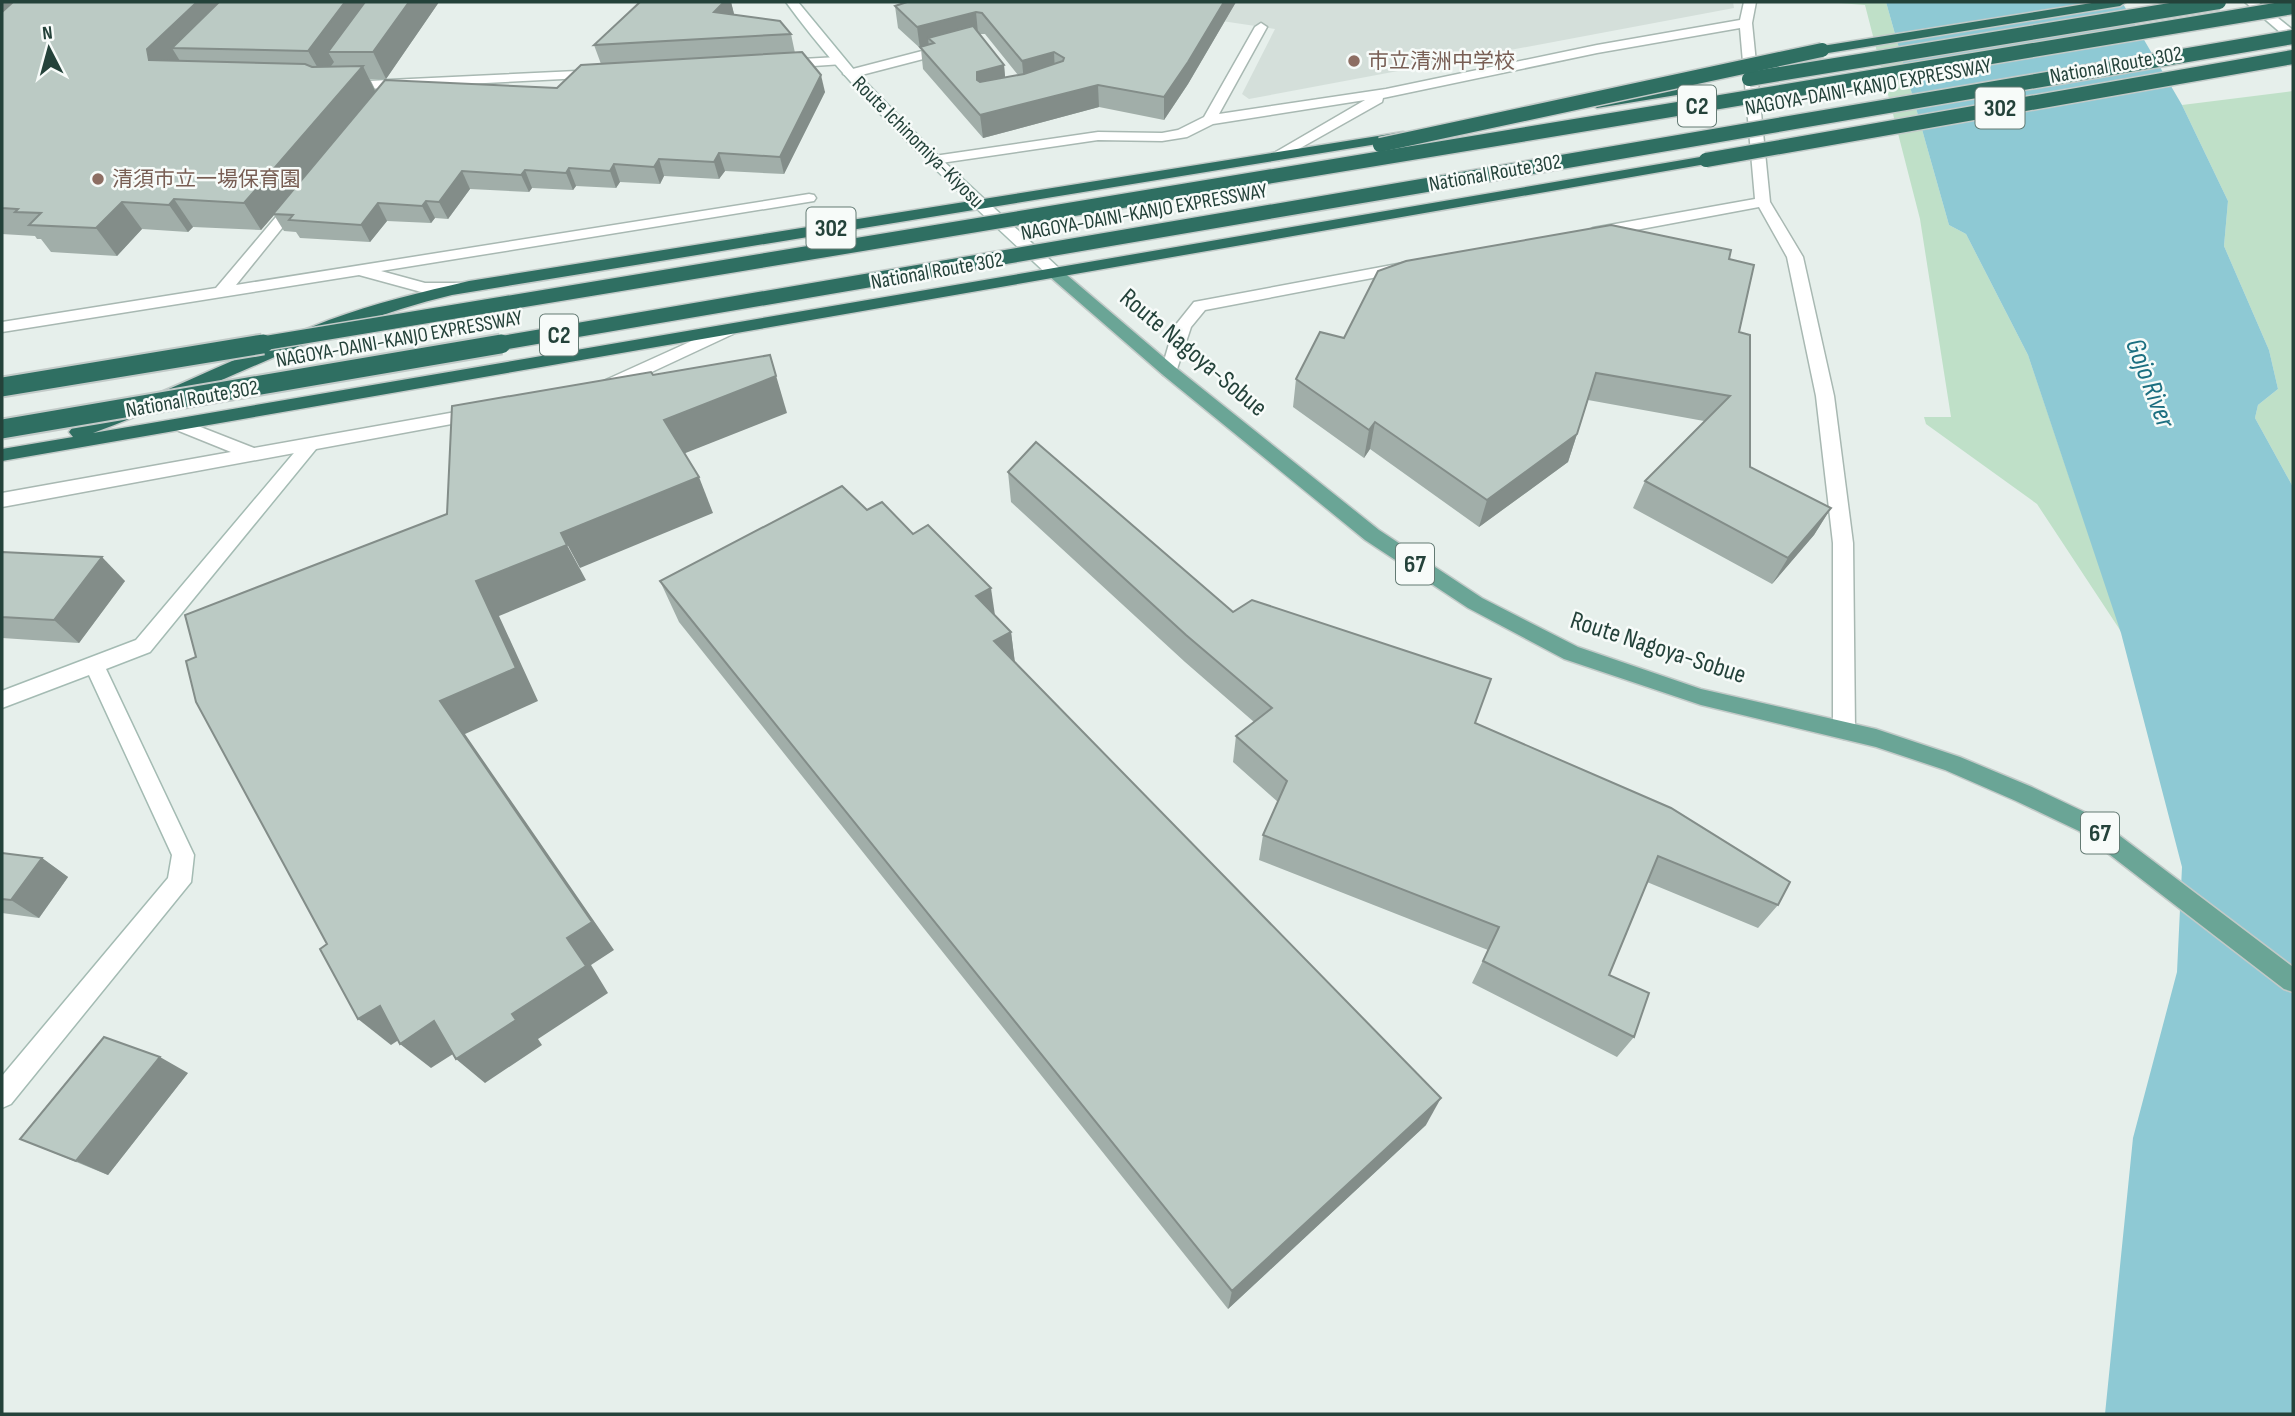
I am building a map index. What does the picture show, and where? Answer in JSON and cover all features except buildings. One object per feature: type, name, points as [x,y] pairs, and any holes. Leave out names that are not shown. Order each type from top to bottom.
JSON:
[{"type":"highway","points":[[1101,205],[1822,50],[2120,2]]},
{"type":"highway","name":"National Route 302","points":[[2,454],[58,439],[125,416],[337,324],[401,302],[469,286],[2219,2]]},
{"type":"highway","name":"NAGOYA-DAINI-KANJO EXPRESSWAY","points":[[2,387],[2293,7]]},
{"type":"highway","name":"NAGOYA-DAINI-KANJO EXPRESSWAY","points":[[2,429],[2293,37]]},
{"type":"highway","name":"National Route 302","points":[[2,454],[2293,57]]},
{"type":"main road","name":"Route Nagoya-Sobue","points":[[1055,273],[1169,371],[1372,536],[1475,603],[1584,657],[1701,697],[1876,738],[1952,763],[2087,824],[2293,981]]},
{"type":"street","name":"Route Ichinomiya-Kiyosu","points":[[792,2],[850,74],[934,160],[1055,273]]},
{"type":"street","points":[[1749,2],[1746,23],[1763,202],[1795,257],[1825,396],[1843,543],[1844,730]]},
{"type":"street","points":[[2251,2],[2293,37]]},
{"type":"street","points":[[934,160],[1098,136],[1162,137],[1182,134],[1209,120],[1386,93],[1597,49],[1746,23]]},
{"type":"street","points":[[1209,120],[1261,27]]},
{"type":"street","points":[[850,74],[966,43]]},
{"type":"street","points":[[768,65],[838,61]]},
{"type":"street","points":[[326,87],[388,91],[615,74]]},
{"type":"street","points":[[1279,156],[1386,93]]},
{"type":"street","points":[[222,291],[307,188]]},
{"type":"street","points":[[2,327],[809,198]]},
{"type":"street","points":[[1573,236],[1763,202]]},
{"type":"street","points":[[1169,371],[1179,333],[1189,316],[1200,306],[1424,264]]},
{"type":"street","points":[[356,270],[425,288],[469,286]]},
{"type":"street","points":[[594,393],[727,330]]},
{"type":"street","points":[[2,500],[499,410]]},
{"type":"street","points":[[180,425],[254,455]]},
{"type":"street","points":[[2,700],[143,646],[310,445]]},
{"type":"street","points":[[2,1096],[179,882],[183,855],[94,665]]},
{"type":"shaded area","name":"市立清洲中学校","points":[[1095,2],[1733,2],[1734,8],[1249,99],[1242,94],[1275,29]]},
{"type":"green space","points":[[1826,2],[1886,2],[1949,225],[1966,234],[2028,355],[2122,633],[2037,504],[1926,424],[1924,417],[1951,417],[1920,219],[1865,5]]},
{"type":"green space","points":[[2293,91],[2293,487],[2255,418],[2258,405],[2278,389],[2269,350],[2224,246],[2228,201],[2182,105]]},
{"type":"water","name":"Gojo River","points":[[1886,2],[2122,2],[2182,105],[2228,201],[2224,246],[2269,350],[2278,389],[2258,405],[2255,418],[2293,487],[2293,1414],[2105,1414],[2133,1138],[2177,972],[2182,867],[2121,633],[2028,355],[1966,234],[1949,225]]},
{"type":"place","name":"市立清洲中学校","points":[[1354,61]]},
{"type":"place","name":"清須市立一場保育園","points":[[98,179]]}]
